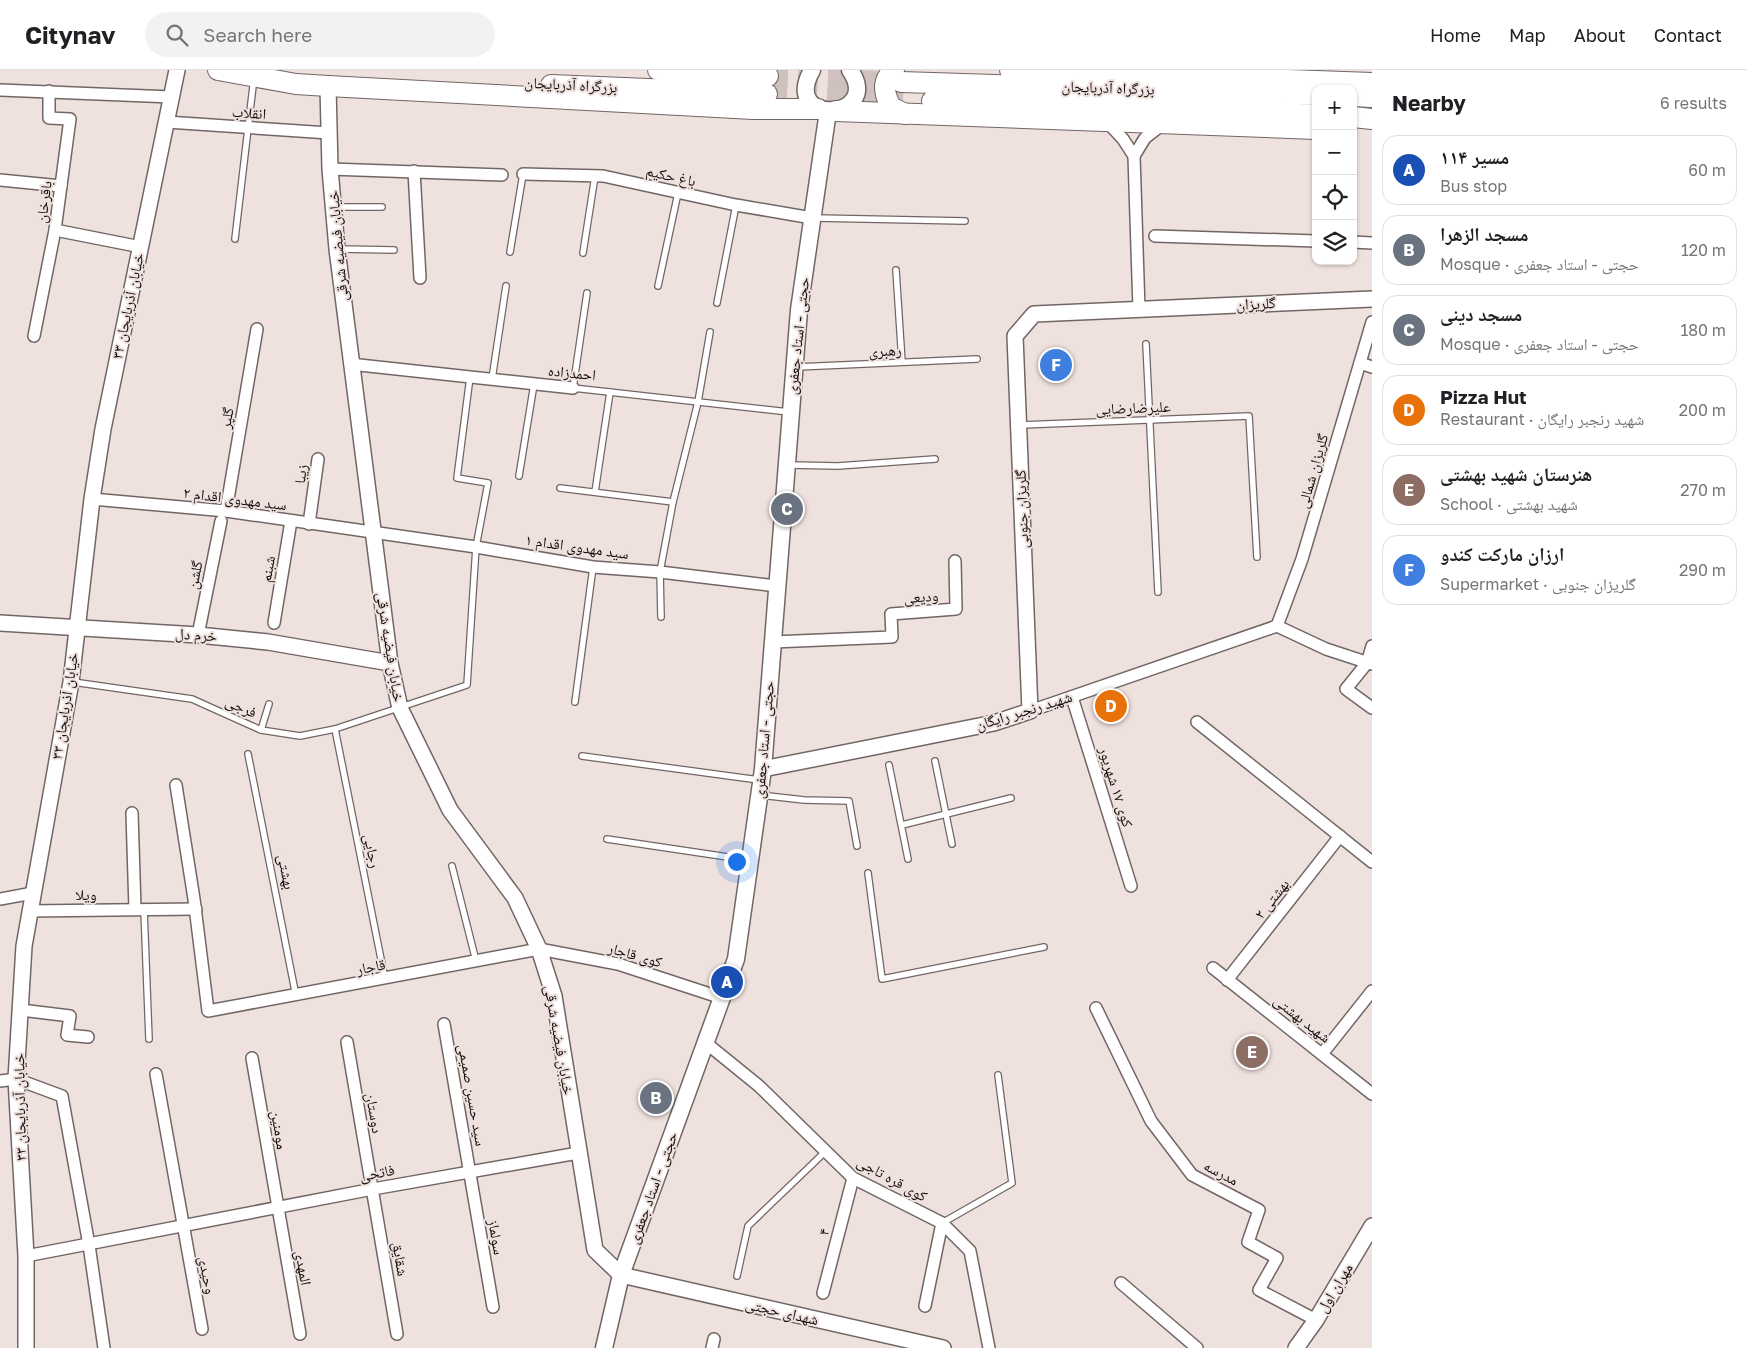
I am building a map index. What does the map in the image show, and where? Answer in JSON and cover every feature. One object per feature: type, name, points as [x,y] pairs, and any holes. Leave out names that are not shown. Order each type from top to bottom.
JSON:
[{"type":"highway","points":[[218,70],[296,84],[753,109],[827,110],[900,92],[1108,123],[1312,129]]},
{"type":"highway","name":"بزرگراه آذربایجان","points":[[225,70],[769,80]]},
{"type":"highway","points":[[658,70],[775,79],[774,93],[765,103],[753,109]]},
{"type":"highway","points":[[1010,70],[1372,83]]},
{"type":"highway","name":"بزرگراه آذربایجان","points":[[900,92],[1312,95]]},
{"type":"highway","name":"بزرگراه آذربایجان","points":[[900,92],[1312,115]]},
{"type":"highway","points":[[1357,96],[1372,97]]},
{"type":"highway","points":[[1357,117],[1372,119]]},
{"type":"highway","points":[[1357,130],[1372,130]]},
{"type":"main road","points":[[812,70],[807,80],[806,90],[810,100],[827,110],[849,104],[853,98],[856,82],[850,70]]},
{"type":"main road","name":"حجتی - استاد جعفری","points":[[604,1348],[621,1275],[736,958],[761,781],[799,310],[827,110]]},
{"type":"street","name":"خیابان آذربایجان ۳۳","points":[[26,1348],[26,1256],[16,1079],[29,911],[71,682],[92,499],[103,429],[177,70]]},
{"type":"street","name":"خیابان فیضیه شرقی","points":[[328,86],[333,207],[350,364],[390,663],[400,708],[450,810],[515,898],[539,949],[554,996],[595,1250],[621,1275]]},
{"type":"street","points":[[0,90],[172,97]]},
{"type":"street","name":"باقرخان","points":[[34,336],[55,230],[70,119],[49,118],[50,91]]},
{"type":"street","name":"انقلاب","points":[[166,122],[329,133]]},
{"type":"street","points":[[1108,123],[1123,139],[1134,156],[1139,309]]},
{"type":"street","points":[[1134,156],[1145,138],[1164,124]]},
{"type":"street","points":[[330,169],[502,175]]},
{"type":"street","points":[[414,171],[420,278]]},
{"type":"street","name":"باغ حکیم","points":[[523,174],[595,176],[736,205],[812,218]]},
{"type":"street","points":[[0,180],[61,186]]},
{"type":"street","points":[[55,230],[141,247]]},
{"type":"street","points":[[1155,236],[1312,241]]},
{"type":"street","points":[[1357,242],[1372,242]]},
{"type":"street","name":"گلریزان","points":[[1034,314],[1372,299]]},
{"type":"street","name":"گلریزان جنوبی","points":[[1030,711],[1015,336],[1034,314]]},
{"type":"street","name":"گلریزان شمالی","points":[[1277,626],[1302,559],[1372,322]]},
{"type":"street","name":"گلپر","points":[[224,516],[257,329]]},
{"type":"street","name":"احمدزاده","points":[[350,364],[572,388]]},
{"type":"street","points":[[1360,364],[1372,368]]},
{"type":"street","name":"زیبا","points":[[309,524],[318,459]]},
{"type":"street","name":"سید مهدوی اقدام ۲","points":[[92,499],[224,516],[291,521],[374,534]]},
{"type":"street","name":"گلشن","points":[[198,635],[224,516]]},
{"type":"street","name":"شبنم","points":[[274,623],[291,521]]},
{"type":"street","name":"سید مهدوی اقدام ۱","points":[[374,534],[476,547],[594,567],[660,572],[776,586]]},
{"type":"street","name":"ودیعی","points":[[773,642],[892,637],[891,614],[956,610],[955,561]]},
{"type":"street","name":"خرم دل","points":[[0,623],[198,635],[268,642],[390,663]]},
{"type":"street","points":[[1277,626],[1326,649],[1370,664]]},
{"type":"street","name":"شهید رنجبر رایگان","points":[[761,781],[994,723],[1277,626]]},
{"type":"street","points":[[1372,646],[1370,664],[1346,689],[1372,708]]},
{"type":"street","name":"کوی ۱۷ شهریور","points":[[1072,697],[1131,886]]},
{"type":"street","points":[[1197,722],[1372,862]]},
{"type":"street","points":[[176,786],[196,908]]},
{"type":"street","points":[[132,813],[140,910]]},
{"type":"street","name":"بهشتی ۲","points":[[1227,980],[1340,836]]},
{"type":"street","points":[[0,899],[33,893]]},
{"type":"street","name":"قاجار","points":[[196,908],[208,1011],[539,949]]},
{"type":"street","name":"ویلا","points":[[29,911],[196,908]]},
{"type":"street","name":"کوی قاجار","points":[[539,949],[618,964],[722,998]]},
{"type":"street","name":"شهید بهشتی","points":[[1213,968],[1372,1094]]},
{"type":"street","points":[[1322,1054],[1372,991]]},
{"type":"street","name":"مدرسه","points":[[1096,1008],[1151,1121],[1192,1175],[1259,1210],[1248,1242],[1277,1258],[1259,1290],[1316,1320]]},
{"type":"street","points":[[20,1010],[70,1016],[67,1035],[88,1037]]},
{"type":"street","name":"سید حسین صمیمی","points":[[444,1024],[470,1171]]},
{"type":"street","name":"دوستان","points":[[347,1042],[373,1188]]},
{"type":"street","name":"کوی قره تاجی","points":[[706,1043],[759,1086],[853,1178],[942,1223],[970,1251],[988,1348]]},
{"type":"street","name":"مومنین","points":[[252,1058],[277,1208]]},
{"type":"street","points":[[156,1074],[183,1227]]},
{"type":"street","points":[[0,1081],[16,1079],[62,1096],[89,1245],[104,1348]]},
{"type":"street","name":"فاتحی","points":[[26,1256],[183,1227],[373,1188],[578,1152]]},
{"type":"street","name":"سولماز","points":[[470,1171],[493,1307]]},
{"type":"street","name":"۴","points":[[823,1293],[853,1178]]},
{"type":"street","name":"شقایق","points":[[373,1188],[397,1334]]},
{"type":"street","name":"المهدی","points":[[277,1208],[300,1334]]},
{"type":"street","points":[[925,1306],[942,1223]]},
{"type":"street","name":"مهران اول","points":[[1296,1348],[1366,1249],[1372,1226]]},
{"type":"street","name":"وحیدی","points":[[183,1227],[202,1329]]},
{"type":"street","name":"شهدای حجتی","points":[[621,1275],[943,1348]]},
{"type":"street","points":[[1121,1283],[1197,1348]]},
{"type":"lane","points":[[234,238],[250,128],[253,86]]},
{"type":"lane","points":[[510,252],[523,174]]},
{"type":"lane","points":[[583,253],[595,176]]},
{"type":"lane","points":[[658,286],[678,193]]},
{"type":"lane","points":[[717,303],[736,205]]},
{"type":"lane","points":[[333,207],[382,207]]},
{"type":"lane","points":[[812,218],[965,221]]},
{"type":"lane","points":[[337,249],[394,250]]},
{"type":"lane","points":[[896,270],[902,362]]},
{"type":"lane","points":[[492,379],[506,286]]},
{"type":"lane","points":[[572,388],[588,293]]},
{"type":"lane","points":[[660,617],[660,572],[673,502],[698,402],[710,332]]},
{"type":"lane","points":[[1146,344],[1158,592]]},
{"type":"lane","name":"رهبری","points":[[794,368],[977,359]]},
{"type":"lane","points":[[470,377],[457,478],[488,483],[476,547]]},
{"type":"lane","points":[[518,476],[534,384]]},
{"type":"lane","name":"احمدزاده","points":[[572,388],[791,412]]},
{"type":"lane","points":[[594,492],[610,392]]},
{"type":"lane","name":"علیرضارضایی","points":[[1018,425],[1249,416],[1257,557]]},
{"type":"lane","points":[[787,464],[838,466],[935,459]]},
{"type":"lane","points":[[560,488],[673,502]]},
{"type":"lane","name":"فرجی","points":[[71,682],[192,700],[261,730],[300,736],[335,728],[400,708],[467,685],[476,547]]},
{"type":"lane","points":[[575,702],[594,567]]},
{"type":"lane","points":[[261,730],[269,704]]},
{"type":"lane","name":"رجایی","points":[[335,728],[385,979]]},
{"type":"lane","name":"بهشتی","points":[[248,754],[296,996]]},
{"type":"lane","points":[[582,756],[761,781],[804,800],[849,801],[857,846]]},
{"type":"lane","points":[[936,761],[952,844]]},
{"type":"lane","points":[[889,765],[908,860]]},
{"type":"lane","points":[[902,825],[1010,798]]},
{"type":"lane","points":[[607,839],[750,861]]},
{"type":"lane","points":[[452,866],[476,961]]},
{"type":"lane","points":[[868,872],[882,979],[1044,947]]},
{"type":"lane","points":[[140,910],[149,1039]]},
{"type":"lane","points":[[942,1223],[1012,1183],[998,1074]]},
{"type":"lane","points":[[738,1276],[748,1226],[826,1152]]},
{"type":"tunnel","points":[[768,76],[901,82]]},
{"type":"tunnel","points":[[767,94],[903,101]]},
{"type":"place","name":"ارزان مارکت کندو","points":[[1056,365]]},
{"type":"place","name":"مسجد دینی","points":[[787,509]]},
{"type":"place","name":"Pizza Hut","points":[[1111,706]]},
{"type":"place","name":"مسیر ۱۱۴","points":[[727,982]]},
{"type":"place","name":"هنرستان شهید بهشتی","points":[[1252,1052]]},
{"type":"place","name":"مسجد الزهرا","points":[[656,1098]]}]
